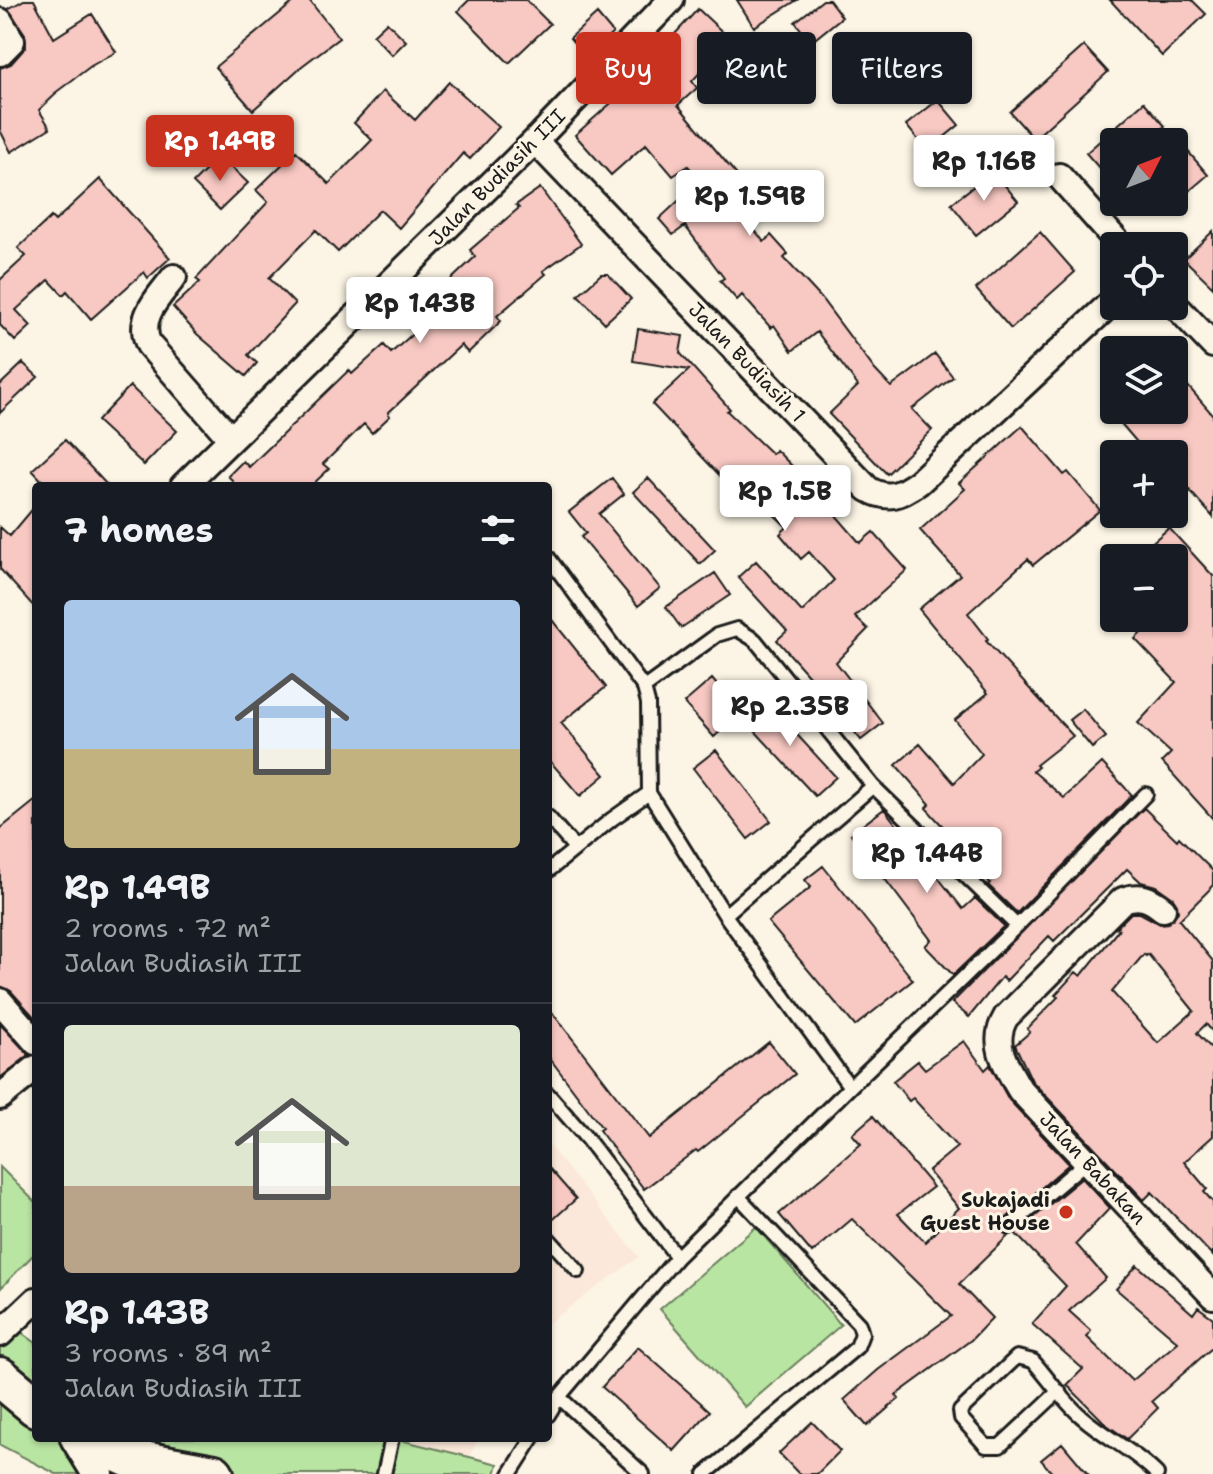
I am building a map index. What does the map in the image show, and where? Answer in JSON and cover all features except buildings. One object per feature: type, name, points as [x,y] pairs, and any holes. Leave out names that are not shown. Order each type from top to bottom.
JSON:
[{"type":"main road","points":[[0,1377],[32,1404]]},
{"type":"main road","points":[[91,1442],[123,1466],[214,1474]]},
{"type":"street","name":"Jalan Budiasih III","points":[[187,482],[535,141],[671,0]]},
{"type":"street","points":[[0,21],[12,41],[0,53]]},
{"type":"street","name":"Jalan Budiasih 1","points":[[535,141],[868,489],[882,495],[900,495],[919,482],[1100,313]]},
{"type":"street","points":[[1059,176],[1109,232]]},
{"type":"street","points":[[174,277],[147,313],[146,338],[231,439]]},
{"type":"street","points":[[1188,319],[1213,345]]},
{"type":"street","name":"Jalan Babakan","points":[[1163,909],[1145,897],[1123,900],[1006,1017],[1000,1027],[999,1041],[1002,1058],[1020,1090],[1213,1296]]},
{"type":"street","points":[[0,1001],[32,1037]]},
{"type":"street","points":[[0,1097],[32,1071]]},
{"type":"street","points":[[0,1334],[32,1304]]},
{"type":"street","points":[[78,1442],[98,1474]]},
{"type":"lane","points":[[552,562],[644,688],[648,703],[649,793],[725,915],[850,1087]]},
{"type":"lane","points":[[644,688],[717,635],[737,629],[755,640],[873,786],[1017,926]]},
{"type":"lane","points":[[725,915],[873,786]]},
{"type":"lane","points":[[552,868],[649,793]]},
{"type":"lane","points":[[552,1408],[677,1257],[1017,926],[1146,794]]},
{"type":"lane","points":[[552,822],[575,848]]},
{"type":"lane","points":[[552,1099],[587,1139],[677,1257]]},
{"type":"lane","points":[[1009,1227],[1086,1162]]},
{"type":"lane","points":[[705,1474],[857,1347],[862,1334],[859,1324],[738,1196]]},
{"type":"lane","points":[[552,1242],[578,1271]]},
{"type":"lane","points":[[1059,1391],[1000,1446],[986,1446],[961,1418],[960,1411],[1017,1357],[1033,1361],[1059,1391],[1081,1417],[1115,1439],[1157,1474]]},
{"type":"lane","points":[[559,1397],[643,1474]]},
{"type":"lane","points":[[384,1474],[391,1442]]},
{"type":"lane","points":[[510,1474],[530,1442]]},
{"type":"shaded area","points":[[552,1149],[639,1257],[552,1320]]},
{"type":"shaded area","points":[[404,1442],[477,1442],[467,1461]]},
{"type":"green space","points":[[0,1167],[32,1199],[32,1256],[0,1289]]},
{"type":"green space","points":[[756,1227],[841,1325],[745,1407],[660,1309]]},
{"type":"green space","points":[[14,1327],[32,1340],[32,1442],[408,1442],[498,1464],[495,1474],[56,1474],[0,1445],[0,1341]]},
{"type":"place","name":"Sukajadi Guest House","points":[[1066,1212]]}]
